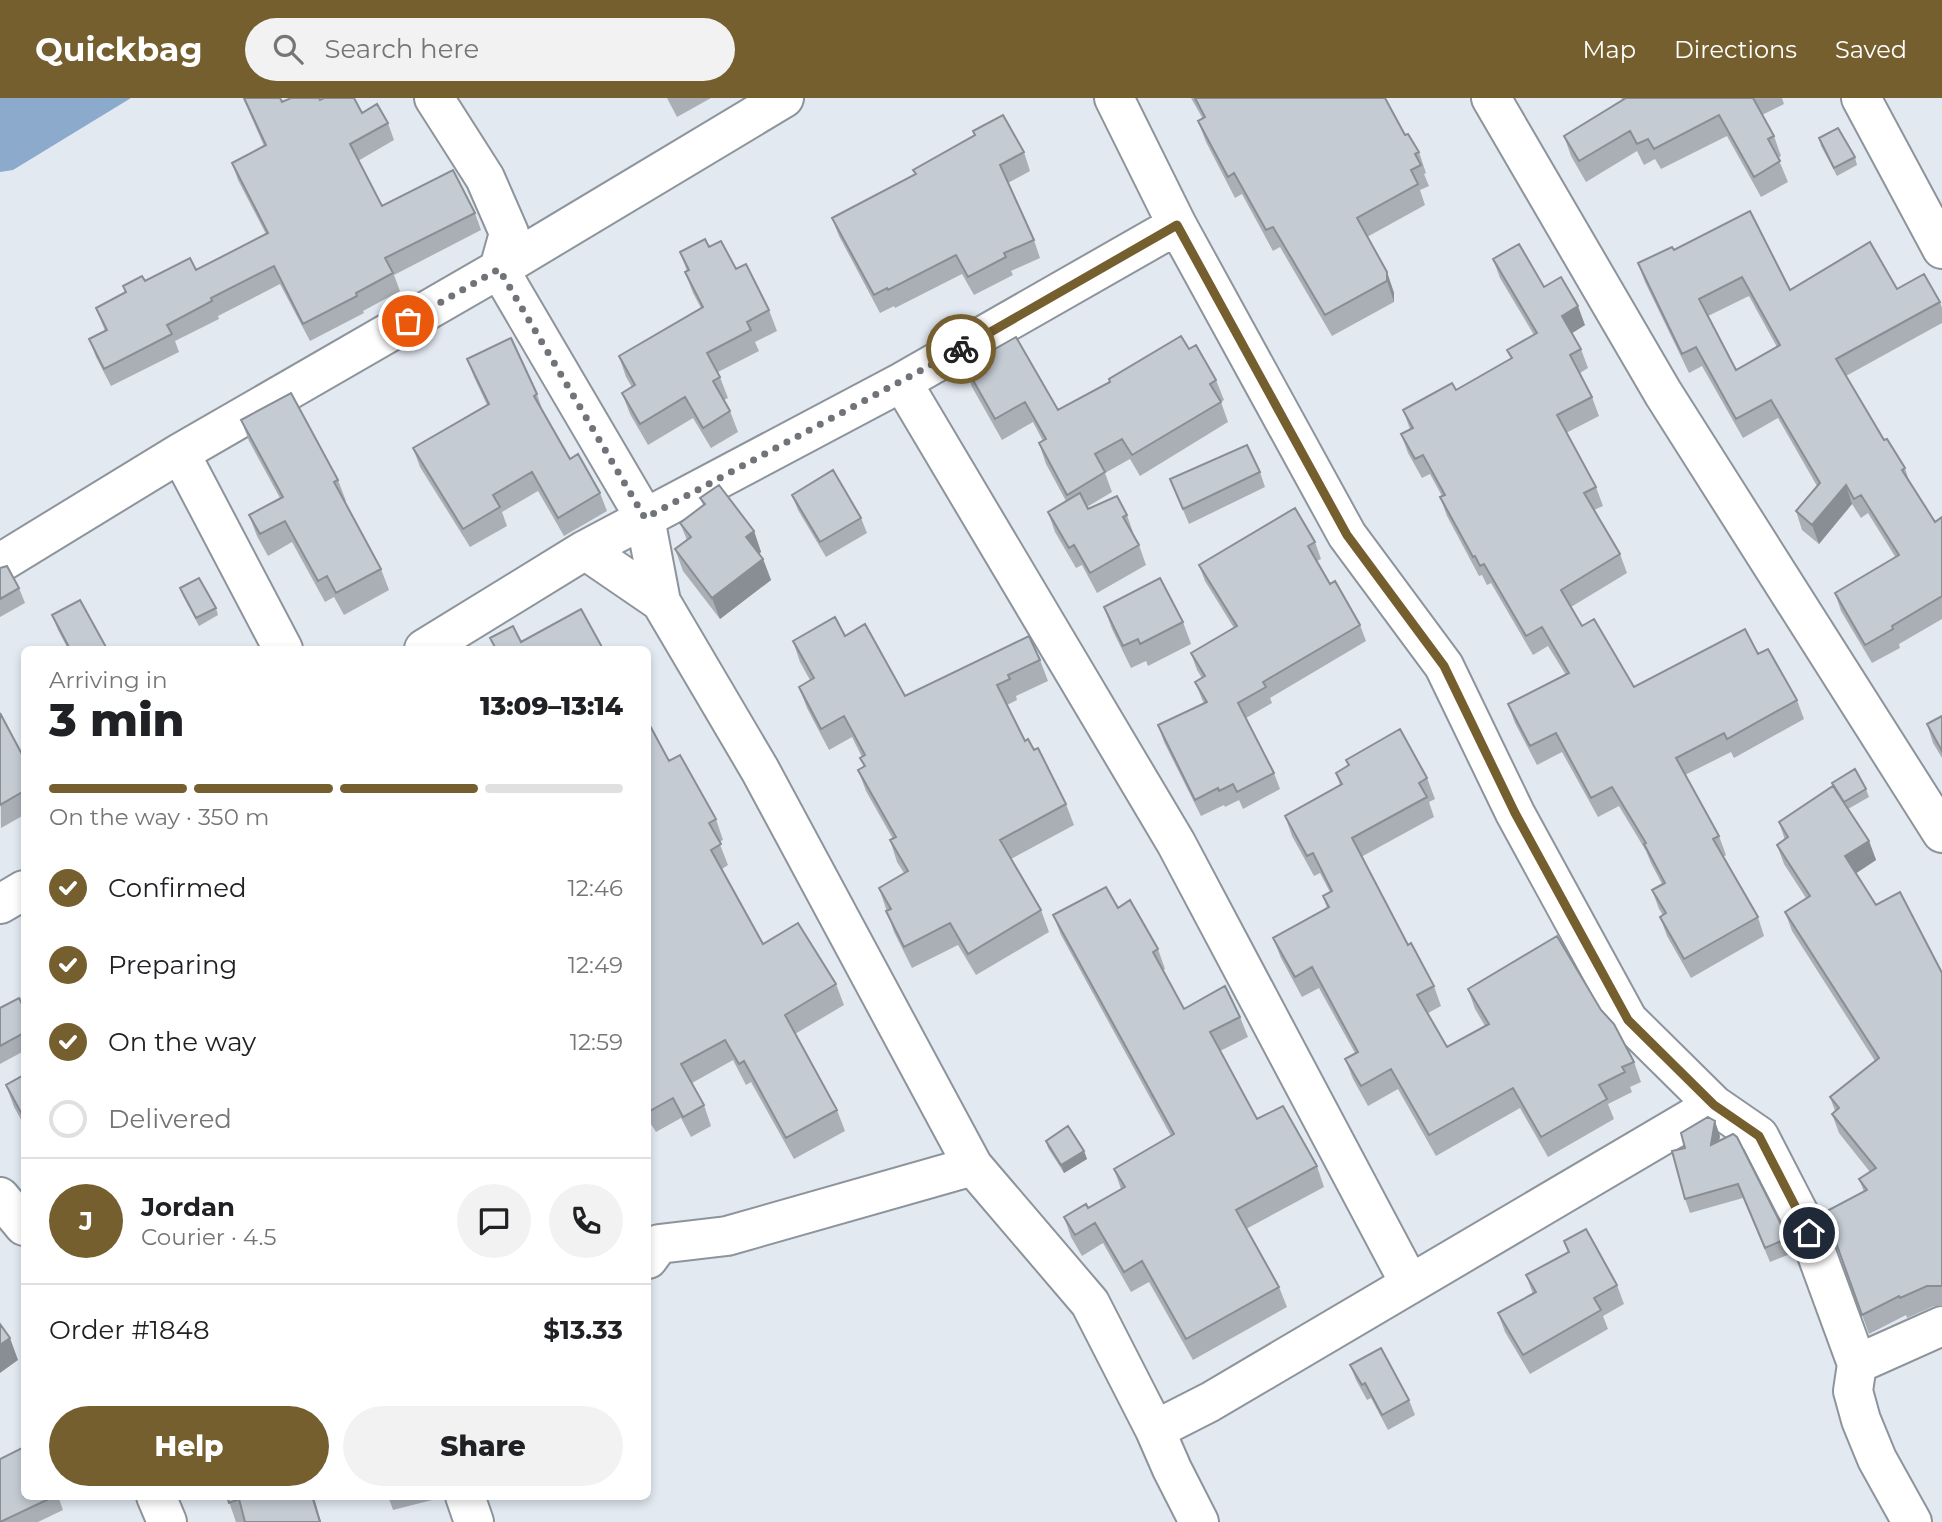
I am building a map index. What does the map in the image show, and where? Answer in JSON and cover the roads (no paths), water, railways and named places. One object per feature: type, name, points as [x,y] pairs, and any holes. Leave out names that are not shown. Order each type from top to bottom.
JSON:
[{"type":"street","points":[[434,98],[485,178],[509,233],[499,269],[645,518],[661,602],[760,770],[973,1166],[1090,1303],[1199,1522]]},
{"type":"street","points":[[0,563],[180,453],[499,269],[784,98]]},
{"type":"street","points":[[1114,98],[1177,225],[1347,535],[1444,666],[1515,813],[1628,1020],[1714,1105],[1759,1136],[1809,1233],[1857,1364],[1853,1391],[1861,1420],[1877,1459],[1912,1522]]},
{"type":"street","points":[[1491,98],[1663,393],[1942,833]]},
{"type":"street","points":[[1861,98],[1942,250]]},
{"type":"street","points":[[429,646],[585,550],[902,382],[1177,225]]},
{"type":"street","points":[[902,382],[1176,843],[1410,1284]]},
{"type":"street","points":[[180,453],[281,646]]},
{"type":"street","points":[[585,550],[661,602]]},
{"type":"street","points":[[0,904],[21,892]]},
{"type":"street","points":[[1155,1430],[1210,1402],[1714,1105]]},
{"type":"street","points":[[651,1244],[727,1236],[973,1166]]},
{"type":"street","points":[[0,1197],[21,1222]]},
{"type":"street","points":[[1857,1364],[1942,1326]]},
{"type":"street","points":[[1172,1469],[1210,1402]]},
{"type":"street","points":[[158,1500],[167,1522]]},
{"type":"street","points":[[465,1500],[474,1522]]},
{"type":"water","points":[[0,98],[131,98],[13,170],[0,172]]}]
